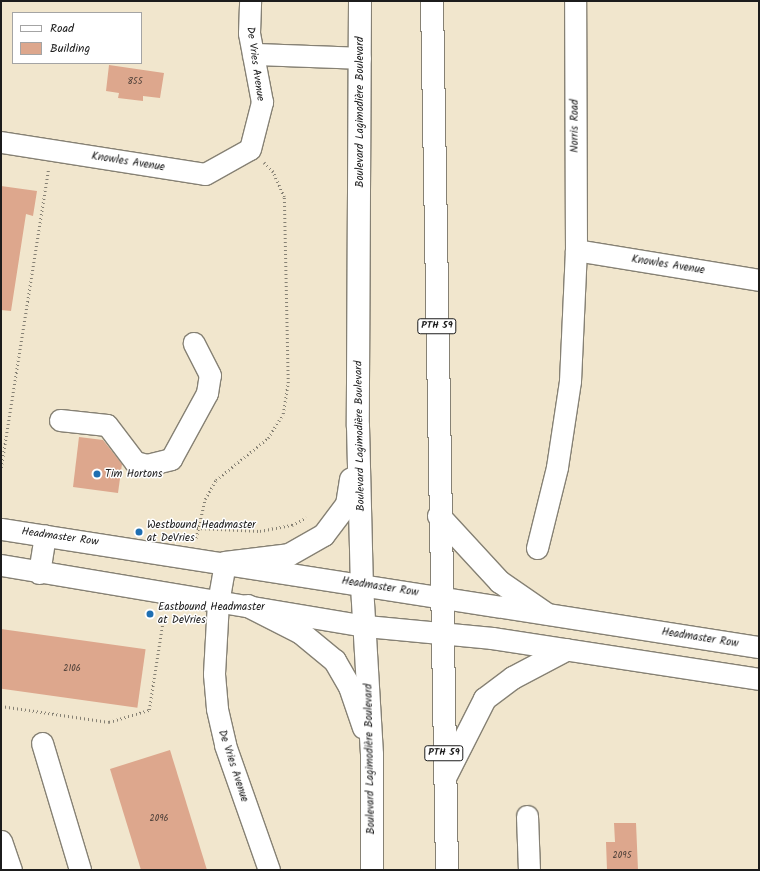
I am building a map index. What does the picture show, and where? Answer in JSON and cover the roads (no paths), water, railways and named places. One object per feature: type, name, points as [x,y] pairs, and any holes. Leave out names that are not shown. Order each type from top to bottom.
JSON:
[{"type":"main road","name":"Boulevard Lagimodière Boulevard","points":[[360,1],[358,426],[362,586],[366,626],[372,755],[372,870]]},
{"type":"main road","name":"PTH 59","points":[[432,1],[439,516],[444,636],[444,780],[448,870]]},
{"type":"main road","points":[[226,562],[289,555],[324,535],[347,504],[358,426]]},
{"type":"main road","points":[[439,516],[500,582],[545,613]]},
{"type":"main road","points":[[248,606],[301,633],[335,661],[350,688],[372,755]]},
{"type":"main road","points":[[444,780],[485,699],[513,678],[566,650]]},
{"type":"street","name":"De Vries Avenue","points":[[250,1],[253,54],[262,102],[250,149]]},
{"type":"street","name":"Norris Road","points":[[537,548],[557,467],[570,381],[576,250],[574,1]]},
{"type":"street","points":[[253,54],[360,58]]},
{"type":"street","name":"Knowles Avenue","points":[[1,142],[204,174],[250,149]]},
{"type":"street","name":"Knowles Avenue","points":[[576,250],[759,280]]},
{"type":"street","points":[[60,420],[108,426],[135,462],[147,465],[171,459],[207,392],[210,375],[194,344]]},
{"type":"street","name":"Headmaster Row","points":[[1,529],[194,556],[362,586],[442,597],[759,647]]},
{"type":"street","points":[[40,573],[45,536]]},
{"type":"street","name":"De Vries Avenue","points":[[226,562],[218,602],[214,674],[217,709],[225,745],[269,870]]},
{"type":"street","points":[[1,565],[40,573],[366,626],[444,636],[492,638],[759,679]]},
{"type":"street","points":[[42,743],[80,870]]},
{"type":"street","points":[[527,816],[529,870]]},
{"type":"street","points":[[1,841],[11,870]]},
{"type":"place","name":"Tim Hortons","points":[[97,474]]},
{"type":"place","name":"Westbound Headmaster at DeVries","points":[[139,532]]},
{"type":"place","name":"Eastbound Headmaster at DeVries","points":[[150,614]]}]
